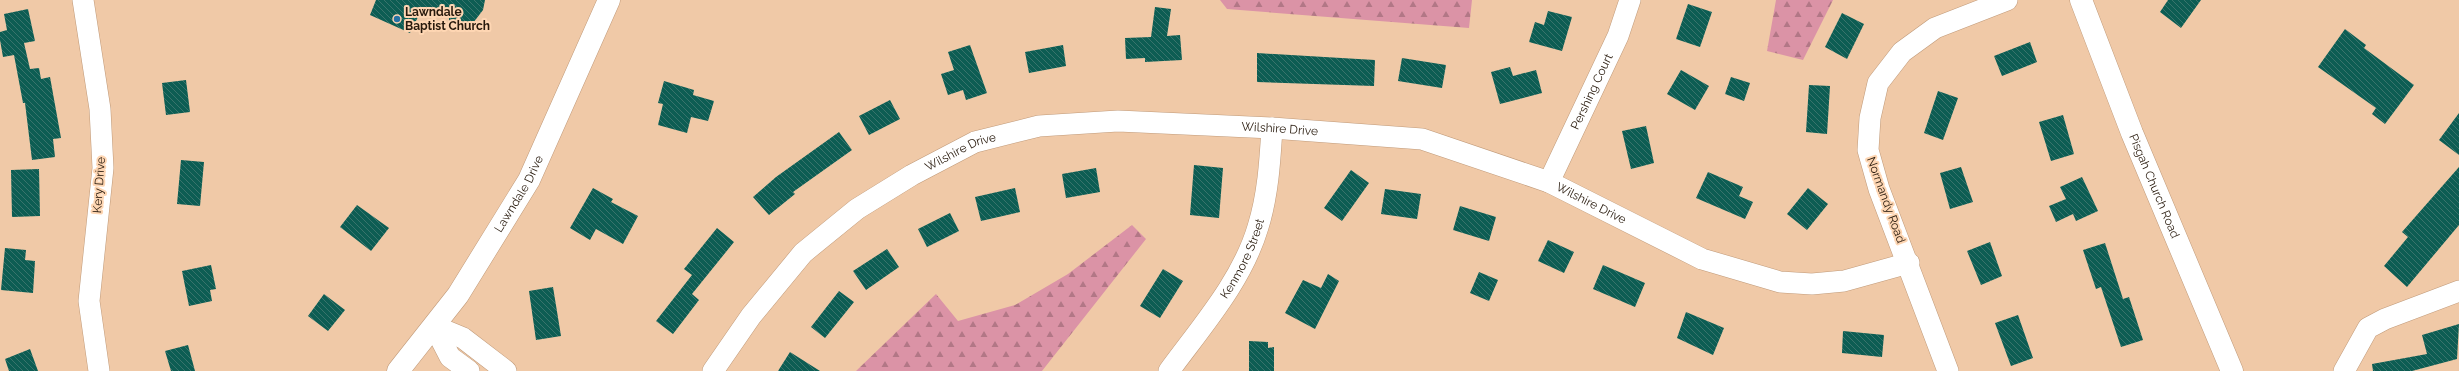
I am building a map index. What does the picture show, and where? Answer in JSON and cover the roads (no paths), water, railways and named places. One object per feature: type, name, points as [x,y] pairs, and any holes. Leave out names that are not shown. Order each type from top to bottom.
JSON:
[{"type":"main road","name":"Lawndale Drive","points":[[398,371],[458,295],[529,180],[609,0]]},
{"type":"main road","name":"Pisgah Church Road","points":[[2081,0],[2132,133],[2232,371]]},
{"type":"street","name":"Kery Drive","points":[[83,0],[100,108],[102,161],[89,301],[100,371]]},
{"type":"street","name":"Pershing Court","points":[[1549,182],[1618,36],[1630,0]]},
{"type":"street","name":"Normandy Road","points":[[1948,371],[1909,263],[1879,189],[1868,150],[1870,118],[1878,83],[1902,52],[1936,28],[2007,0]]},
{"type":"street","name":"Wilshire Drive","points":[[714,371],[751,316],[803,253],[857,209],[912,175],[975,142],[1039,126],[1118,121],[1272,128],[1422,139],[1549,182],[1702,259],[1780,282],[1812,284],[1844,281],[1909,263]]},
{"type":"street","name":"Kenmore Street","points":[[1169,371],[1213,312],[1242,267],[1258,227],[1268,182],[1272,128]]},
{"type":"street","points":[[2344,371],[2368,328],[2385,319],[2459,292]]},
{"type":"street","points":[[434,326],[450,357],[469,371]]},
{"type":"street","points":[[434,326],[463,338],[506,371]]},
{"type":"place","name":"Lawndale Baptist Church","points":[[397,19]]}]
